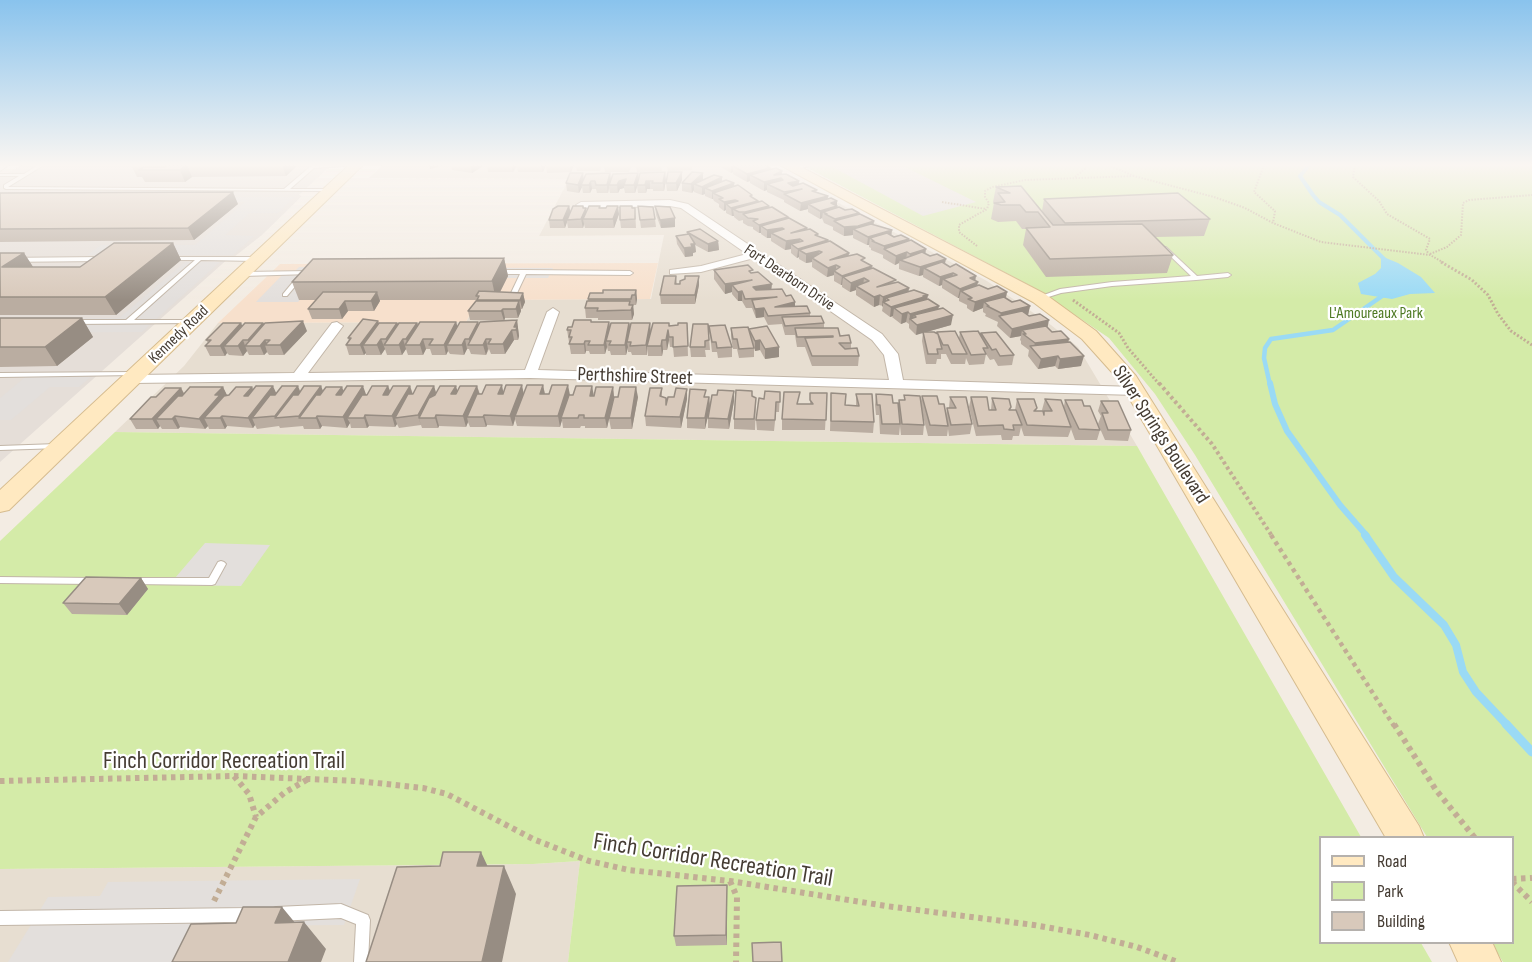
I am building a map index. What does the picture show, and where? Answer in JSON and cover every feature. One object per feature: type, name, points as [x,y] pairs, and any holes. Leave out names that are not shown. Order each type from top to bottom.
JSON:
[{"type":"street","name":"Kennedy Road","points":[[0,504],[311,210]]},
{"type":"street","name":"Fort Dearborn Drive","points":[[688,210],[877,337],[891,354],[897,384]]},
{"type":"street","name":"Silver Springs Boulevard","points":[[876,210],[1039,298],[1089,335],[1126,376],[1405,836]]},
{"type":"street","points":[[674,272],[701,270],[754,255]]},
{"type":"street","points":[[530,374],[553,312]]},
{"type":"street","points":[[299,375],[337,326]]},
{"type":"street","name":"Perthshire Street","points":[[135,376],[530,374],[1136,391]]},
{"type":"street","points":[[1470,944],[1481,962]]},
{"type":"lane","points":[[1160,243],[1196,278]]},
{"type":"lane","points":[[0,260],[105,259]]},
{"type":"lane","points":[[164,259],[260,259]]},
{"type":"lane","points":[[128,322],[199,259]]},
{"type":"lane","points":[[489,272],[630,273]]},
{"type":"lane","points":[[514,293],[524,272]]},
{"type":"lane","points":[[285,295],[304,273]]},
{"type":"lane","points":[[243,274],[315,273]]},
{"type":"lane","points":[[1039,298],[1060,291],[1112,284],[1228,275]]},
{"type":"lane","points":[[67,322],[193,322]]},
{"type":"lane","points":[[0,375],[135,376]]},
{"type":"lane","points":[[0,448],[62,446]]},
{"type":"lane","points":[[118,581],[212,582],[221,564]]},
{"type":"lane","points":[[0,580],[106,581]]},
{"type":"lane","points":[[0,918],[206,917],[341,912],[363,920],[361,962]]},
{"type":"path","points":[[984,250],[967,240],[959,232],[959,225],[985,210]]},
{"type":"path","points":[[1249,210],[1273,223],[1320,242],[1430,255],[1447,247],[1461,235],[1461,210]]},
{"type":"path","points":[[1273,223],[1274,210]]},
{"type":"path","points":[[1384,210],[1387,214],[1430,239],[1426,250],[1430,255],[1472,280],[1488,295],[1498,314],[1511,331],[1521,339],[1532,343]]},
{"type":"path","points":[[1060,291],[1119,333],[1128,348],[1212,444],[1436,790],[1475,836]]},
{"type":"path","points":[[234,776],[249,794],[256,817]]},
{"type":"path","name":"Finch Corridor Recreation Trail","points":[[0,781],[234,776],[310,778],[423,788],[447,794],[533,838],[589,861],[629,870],[730,880],[886,906],[1034,925],[1090,935],[1137,947],[1178,962]]},
{"type":"path","points":[[206,917],[256,817],[284,793],[310,778]]},
{"type":"path","points":[[1514,880],[1532,878]]},
{"type":"path","points":[[730,880],[737,897],[736,962]]},
{"type":"path","points":[[1514,882],[1532,902]]},
{"type":"shaded area","points":[[0,210],[288,210],[262,235],[234,257],[230,257],[0,462]]},
{"type":"shaded area","points":[[236,210],[281,210],[278,213],[250,213],[225,235],[254,236],[233,255],[87,255],[101,245],[195,245]]},
{"type":"shaded area","points":[[553,210],[852,210],[987,281],[1051,325],[1078,347],[1137,446],[115,432],[184,366],[218,323],[466,322],[478,300],[651,299],[664,235],[539,236]]},
{"type":"shaded area","points":[[912,210],[946,210],[923,216]]},
{"type":"shaded area","points":[[185,262],[220,262],[142,332],[0,333],[0,319],[119,318]]},
{"type":"shaded area","points":[[658,263],[650,299],[478,300],[466,322],[218,323],[280,264]]},
{"type":"shaded area","points":[[299,267],[553,268],[548,278],[320,278],[298,302],[256,302],[286,271],[295,271]]},
{"type":"shaded area","points":[[29,374],[93,375],[79,387],[50,387],[11,420],[0,420],[0,398]]},
{"type":"shaded area","points":[[205,543],[270,545],[241,586],[169,585]]},
{"type":"shaded area","points":[[580,861],[568,962],[0,962],[0,869],[533,864]]},
{"type":"shaded area","points":[[360,879],[344,925],[208,926],[191,962],[8,962],[48,897],[100,896],[108,882]]},
{"type":"green space","name":"L'Amoureaux Park","points":[[887,210],[1532,210],[1532,962],[1503,962],[1492,944],[1514,944],[1514,836],[1426,836],[1195,455],[1155,394],[1109,338],[1038,290]]},
{"type":"green space","points":[[115,432],[1137,446],[1360,836],[1319,836],[1319,944],[1422,944],[1432,962],[568,962],[580,861],[533,864],[0,869],[0,541]]},
{"type":"water","points":[[1381,256],[1421,277],[1435,293],[1410,294],[1392,299],[1361,294],[1358,283],[1381,268]]},
{"type":"building","points":[[0,210],[211,210],[188,228],[0,229]]},
{"type":"building","points":[[553,210],[567,210],[563,220],[549,220]]},
{"type":"building","points":[[571,210],[585,210],[581,219],[567,220]]},
{"type":"building","points":[[587,210],[617,210],[613,219],[583,219]]},
{"type":"building","points":[[620,210],[635,210],[635,219],[620,220]]},
{"type":"building","points":[[639,210],[653,210],[655,219],[640,220]]},
{"type":"building","points":[[656,210],[671,210],[675,218],[660,220]]},
{"type":"building","points":[[735,210],[753,210],[745,212]]},
{"type":"building","points":[[760,210],[777,210],[788,217],[759,225],[753,221],[758,219],[748,218],[743,214]]},
{"type":"building","points":[[854,210],[859,213],[835,219],[823,212]]},
{"type":"building","points":[[1024,210],[1041,210],[1053,225],[1142,224],[1173,255],[1050,259],[1026,228],[1050,227],[1038,212],[1026,212]]},
{"type":"building","points":[[1054,210],[1199,210],[1210,219],[1065,223]]},
{"type":"building","points":[[860,214],[874,221],[844,227],[834,221]]},
{"type":"building","points":[[789,218],[807,228],[791,233],[810,229],[818,234],[815,235],[828,240],[798,249],[791,244],[803,241],[800,239],[786,241],[771,233],[784,229],[767,230],[761,226]]},
{"type":"building","points":[[871,224],[892,230],[868,237],[853,229]]},
{"type":"building","points":[[700,229],[718,241],[708,244],[687,232]]},
{"type":"building","points":[[887,233],[894,237],[901,235],[909,239],[884,246],[870,238]]},
{"type":"building","points":[[689,234],[695,244],[684,248],[676,236]]},
{"type":"building","points":[[911,240],[926,249],[896,256],[884,249]]},
{"type":"building","points":[[830,241],[849,253],[830,260],[857,254],[865,258],[861,260],[872,266],[842,276],[834,271],[840,267],[836,265],[828,268],[812,258],[822,252],[806,254],[799,250]]},
{"type":"building","points":[[114,243],[173,243],[105,297],[0,297],[0,253],[24,253],[2,267],[80,267]]},
{"type":"building","points":[[922,252],[930,256],[937,254],[946,259],[920,267],[900,260]]},
{"type":"building","points":[[504,258],[492,281],[292,282],[313,259]]},
{"type":"building","points":[[942,262],[950,267],[956,264],[976,276],[970,278],[978,282],[960,289],[943,279],[957,275],[953,273],[940,277],[924,268]]},
{"type":"building","points":[[748,265],[753,270],[749,271],[751,273],[758,272],[772,284],[753,287],[756,290],[782,289],[786,296],[791,295],[795,302],[775,307],[807,306],[810,313],[768,316],[764,308],[755,309],[752,300],[777,297],[745,299],[742,291],[738,292],[732,285],[752,280],[725,284],[714,270]]},
{"type":"building","points":[[873,268],[896,280],[877,287],[898,282],[909,288],[883,297],[880,295],[874,297],[856,286],[869,281],[864,278],[851,283],[843,277]]},
{"type":"building","points":[[664,276],[676,276],[675,284],[680,284],[685,276],[699,276],[695,295],[660,295]]},
{"type":"building","points":[[979,285],[988,289],[997,286],[1007,292],[975,302],[968,299],[972,298],[961,291]]},
{"type":"building","points":[[603,290],[636,290],[631,299],[588,299],[590,293],[603,293]]},
{"type":"building","points":[[914,290],[928,295],[891,307],[883,302],[889,300],[886,298]]},
{"type":"building","points":[[479,291],[523,293],[520,300],[477,300],[479,296],[476,296]]},
{"type":"building","points":[[323,292],[377,292],[371,301],[345,301],[339,309],[308,309]]},
{"type":"building","points":[[1004,297],[1012,302],[1020,300],[1030,306],[1001,313],[984,302]]},
{"type":"building","points":[[928,299],[939,306],[910,314],[908,312],[902,314],[894,308]]},
{"type":"building","points":[[476,301],[519,301],[516,309],[468,311]]},
{"type":"building","points":[[587,301],[630,301],[629,305],[633,305],[631,310],[597,311],[598,308],[585,308]]},
{"type":"building","points":[[943,308],[953,315],[917,325],[910,319],[916,317],[914,315]]},
{"type":"building","points":[[1022,311],[1029,316],[1040,314],[1049,320],[1012,329],[999,316]]},
{"type":"building","points":[[821,316],[824,323],[785,326],[782,317]]},
{"type":"building","points":[[0,318],[82,318],[45,347],[0,347]]},
{"type":"building","points":[[363,319],[378,321],[360,345],[346,345],[351,338],[348,338]]},
{"type":"building","points":[[517,320],[514,327],[517,327],[516,330],[512,330],[503,344],[488,344],[491,339],[486,339],[483,345],[468,345],[480,322]]},
{"type":"building","points":[[574,320],[609,322],[604,345],[588,345],[590,341],[585,341],[584,344],[569,344],[572,337],[569,337],[571,330],[567,330],[568,327],[572,327]]},
{"type":"building","points":[[303,321],[280,345],[265,345],[270,340],[265,340],[260,346],[245,346],[265,323]]},
{"type":"building","points":[[420,322],[456,322],[444,345],[429,345],[433,339],[423,339],[420,345],[405,345]]},
{"type":"building","points":[[460,322],[478,322],[469,339],[465,339],[462,345],[447,345]]},
{"type":"building","points":[[223,323],[241,323],[220,346],[205,346],[211,340],[206,340]]},
{"type":"building","points":[[245,323],[263,323],[248,340],[243,340],[238,346],[224,346]]},
{"type":"building","points":[[379,323],[397,323],[386,339],[381,339],[377,345],[363,345]]},
{"type":"building","points":[[399,323],[417,323],[399,345],[384,345]]},
{"type":"building","points":[[611,323],[629,323],[625,345],[609,345],[611,341],[606,341]]},
{"type":"building","points":[[631,323],[650,323],[646,345],[630,346],[631,342],[627,342]]},
{"type":"building","points":[[653,323],[669,323],[669,326],[687,323],[688,346],[673,347],[673,337],[669,337],[668,330],[666,340],[662,340],[661,346],[647,346]]},
{"type":"building","points":[[693,324],[708,324],[709,340],[705,341],[705,347],[690,347]]},
{"type":"building","points":[[725,325],[732,347],[717,348],[716,342],[712,342],[709,326]]},
{"type":"building","points":[[767,326],[779,347],[765,349],[760,340],[755,341],[749,329]]},
{"type":"building","points":[[1046,326],[1052,332],[1061,331],[1069,339],[1035,343],[1023,334],[1026,334],[1022,330]]},
{"type":"building","points":[[748,327],[754,348],[739,349],[737,339],[733,339],[731,328]]},
{"type":"building","points":[[795,328],[838,328],[840,336],[849,335],[851,343],[839,343],[845,349],[857,348],[859,356],[812,356],[805,338],[833,336],[797,337]]},
{"type":"building","points":[[955,331],[967,354],[952,354],[948,345],[943,345],[937,332]]},
{"type":"building","points":[[978,331],[988,348],[983,348],[986,354],[971,355],[960,332]]},
{"type":"building","points":[[923,332],[938,334],[942,349],[937,349],[938,354],[928,354]]},
{"type":"building","points":[[996,332],[1014,355],[1000,356],[996,349],[992,350],[981,333]]},
{"type":"building","points":[[1070,342],[1084,356],[1060,359],[1058,356],[1041,359],[1030,346]]},
{"type":"building","points":[[486,385],[502,385],[498,394],[503,394],[506,385],[522,385],[510,416],[467,417],[477,394],[482,394]]},
{"type":"building","points":[[527,385],[543,385],[540,394],[549,394],[552,385],[568,385],[558,416],[515,416]]},
{"type":"building","points":[[256,386],[273,386],[248,418],[222,416],[204,418],[224,396],[229,395],[236,387],[252,387],[244,396],[248,396]]},
{"type":"building","points":[[282,386],[298,386],[275,416],[252,418],[270,395],[275,395]]},
{"type":"building","points":[[304,386],[321,386],[299,416],[275,418],[293,395],[298,395]]},
{"type":"building","points":[[347,386],[363,386],[343,417],[299,418],[316,395],[320,395],[326,387],[342,387],[336,395],[341,395]]},
{"type":"building","points":[[372,386],[388,386],[383,395],[388,395],[393,386],[410,386],[392,416],[365,415],[364,418],[347,418],[362,395],[367,395]]},
{"type":"building","points":[[417,386],[434,386],[418,415],[395,418],[408,394],[413,394]]},
{"type":"building","points":[[440,386],[456,386],[451,394],[456,394],[460,386],[477,386],[463,416],[436,415],[435,418],[419,418],[429,398],[435,395]]},
{"type":"building","points":[[576,386],[592,386],[590,396],[594,396],[596,387],[613,387],[605,418],[584,418],[584,415],[579,415],[578,418],[561,418],[569,395],[573,395]]},
{"type":"building","points":[[190,387],[223,387],[215,395],[220,395],[199,419],[175,416],[172,419],[156,419],[178,396],[182,396]]},
{"type":"building","points":[[620,387],[636,387],[631,418],[609,418],[614,397],[618,397]]},
{"type":"building","points":[[165,388],[181,388],[152,419],[130,419],[151,397],[156,397]]},
{"type":"building","points":[[650,388],[662,388],[660,396],[666,398],[666,405],[668,397],[674,397],[676,388],[687,389],[680,417],[645,416]]},
{"type":"building","points":[[690,389],[706,390],[704,397],[709,397],[705,418],[687,418]]},
{"type":"building","points":[[718,390],[734,391],[728,419],[708,418],[712,395],[717,395]]},
{"type":"building","points":[[736,390],[752,391],[752,396],[756,398],[754,419],[734,419]]},
{"type":"building","points":[[765,391],[780,392],[780,402],[776,402],[775,420],[756,420],[759,398],[764,399]]},
{"type":"building","points":[[784,392],[800,392],[797,404],[813,404],[810,400],[810,393],[827,393],[826,420],[782,419]]},
{"type":"building","points":[[831,393],[846,394],[845,405],[859,406],[856,394],[872,394],[874,422],[831,421]]},
{"type":"building","points":[[876,394],[892,395],[893,403],[898,403],[900,424],[882,424]]},
{"type":"building","points":[[904,395],[920,396],[924,425],[902,424],[899,400],[905,400]]},
{"type":"building","points":[[922,396],[937,396],[939,404],[944,404],[948,426],[930,425]]},
{"type":"building","points":[[950,397],[966,397],[972,424],[951,425],[947,408],[956,408]]},
{"type":"building","points":[[971,397],[987,397],[989,410],[996,410],[992,398],[1009,399],[1011,407],[1009,410],[1016,410],[1022,425],[1013,425],[1014,430],[1004,429],[1003,425],[978,426]]},
{"type":"building","points":[[1017,399],[1034,399],[1037,408],[1034,411],[1043,411],[1044,415],[1044,411],[1052,411],[1045,399],[1061,400],[1071,427],[1027,425]]},
{"type":"building","points":[[1065,400],[1082,400],[1084,406],[1090,406],[1100,430],[1079,429]]},
{"type":"building","points":[[1101,401],[1118,401],[1131,430],[1108,430],[1102,413],[1108,413]]},
{"type":"building","points":[[86,577],[141,578],[119,604],[63,603]]},
{"type":"building","points":[[443,852],[481,852],[477,866],[504,866],[482,962],[366,962],[397,867],[440,866]]},
{"type":"building","points":[[727,885],[726,935],[674,936],[677,886]]},
{"type":"building","points":[[243,907],[282,907],[275,923],[304,922],[288,962],[172,962],[191,924],[236,923]]},
{"type":"building","points":[[781,942],[782,962],[753,962],[752,943]]},
{"type":"waterway","points":[[1332,210],[1340,215],[1386,261]]},
{"type":"waterway","points":[[1270,385],[1264,358],[1265,348],[1271,339],[1333,330],[1388,292]]},
{"type":"waterway","points":[[1270,383],[1275,404],[1287,431],[1340,505],[1367,536]]},
{"type":"waterway","points":[[1365,535],[1394,577],[1444,625],[1456,645],[1463,672],[1476,692],[1508,726]]},
{"type":"waterway","points":[[1506,724],[1532,752]]}]
